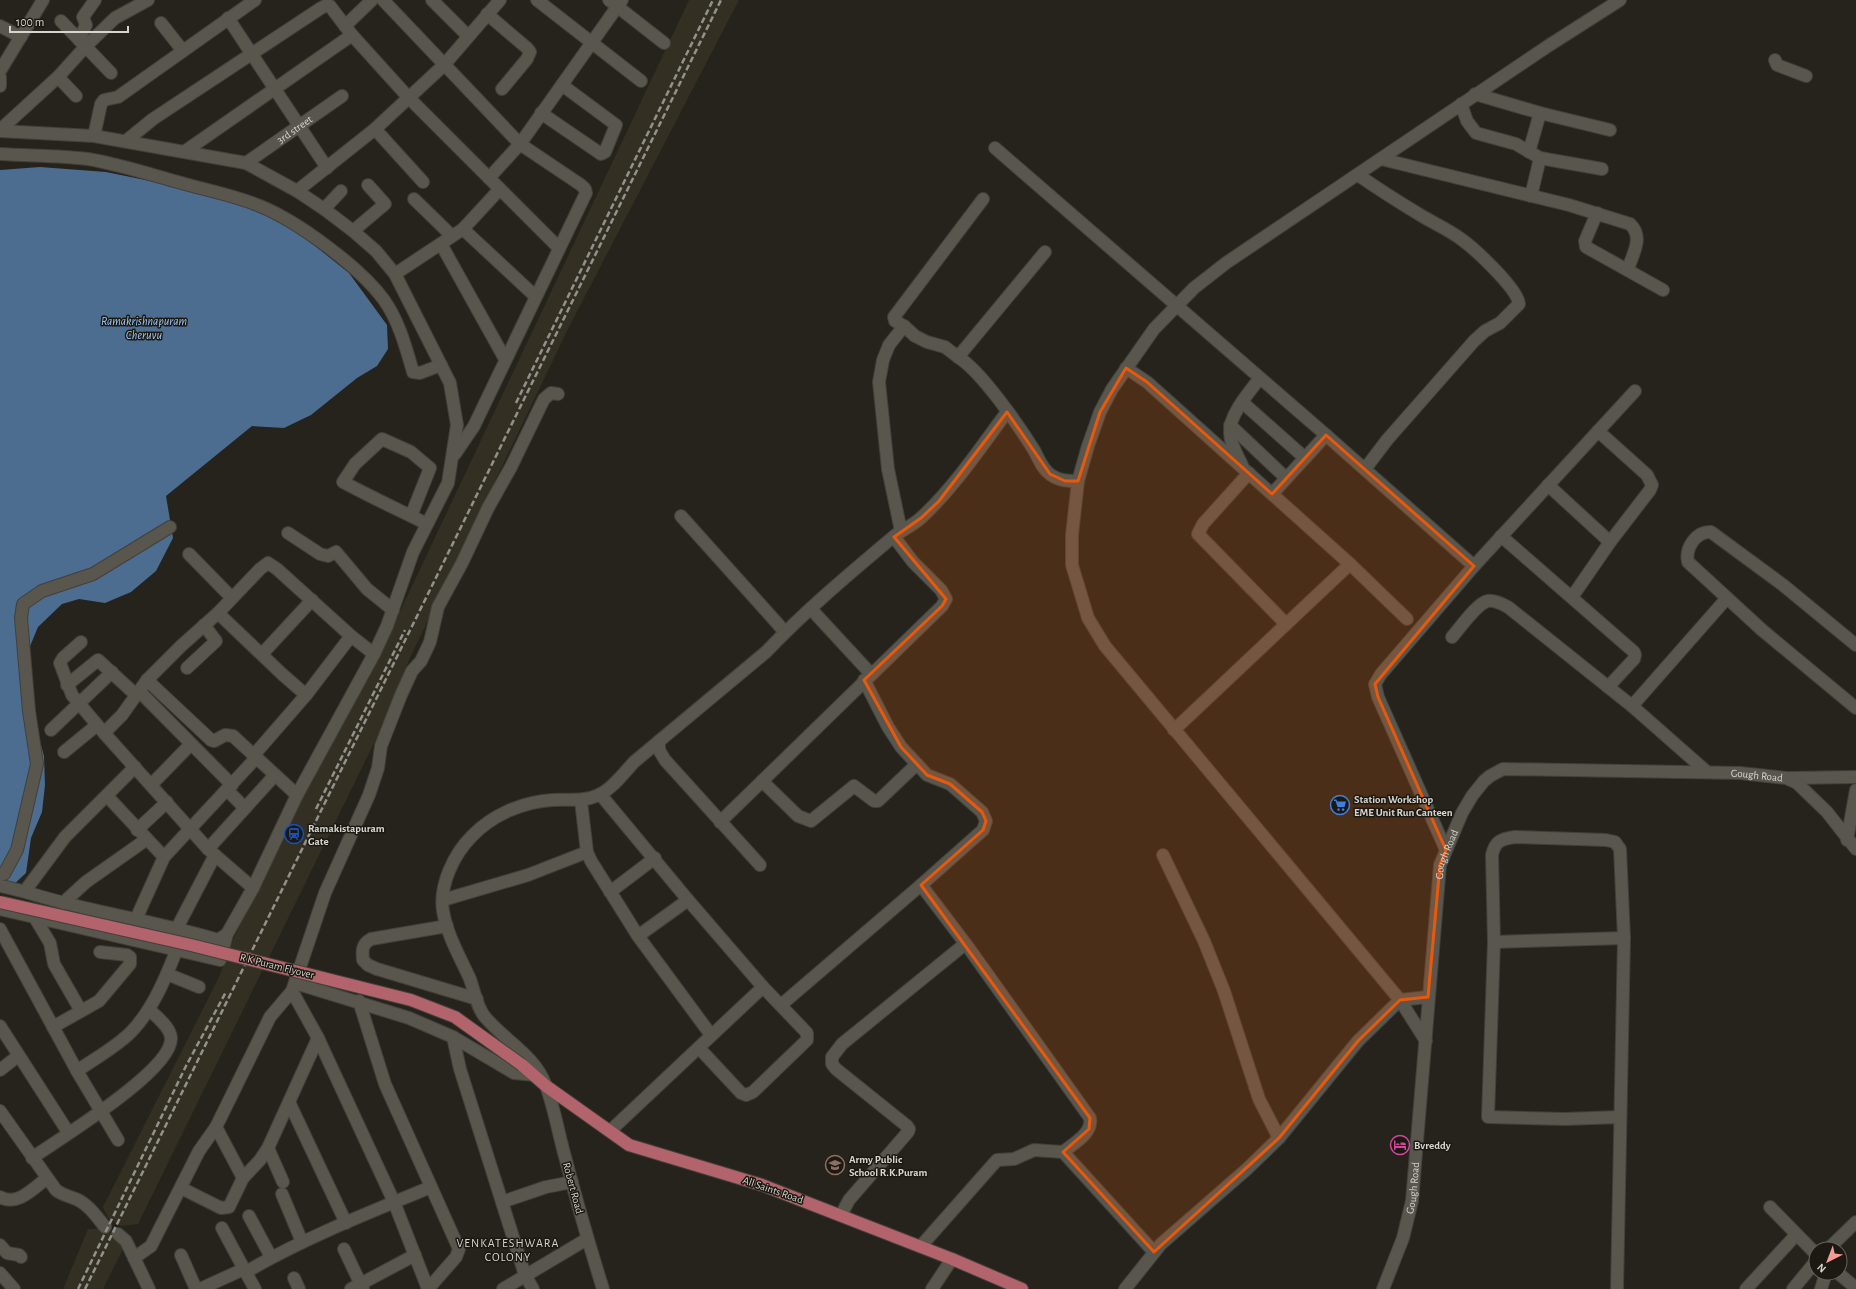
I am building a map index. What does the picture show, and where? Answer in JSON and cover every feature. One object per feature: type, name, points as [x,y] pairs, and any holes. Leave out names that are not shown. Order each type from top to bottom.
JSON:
[{"type":"main road","name":"R K Puram Flyover","points":[[0,902],[191,945],[411,1000],[455,1017],[535,1075]]},
{"type":"main road","name":"All Saints Road","points":[[535,1075],[546,1086],[629,1145],[762,1186],[921,1246],[1022,1289]]},
{"type":"street","points":[[0,71],[43,0]]},
{"type":"street","points":[[82,43],[86,25],[83,17],[95,0]]},
{"type":"street","points":[[0,130],[58,77],[82,43],[115,18],[148,0]]},
{"type":"street","points":[[94,136],[101,104],[104,100],[118,98],[255,0]]},
{"type":"street","points":[[184,152],[275,89],[348,31],[372,0]]},
{"type":"street","points":[[383,0],[520,144],[585,189],[586,193],[558,248],[474,426],[453,457]]},
{"type":"street","points":[[297,191],[376,129],[409,98],[444,65],[500,0]]},
{"type":"street","points":[[538,0],[592,44],[641,81]]},
{"type":"street","points":[[1426,1042],[1400,1000],[1174,730],[1106,646],[1088,618],[1072,565],[1072,535],[1078,481],[1100,412],[1126,368],[1154,328],[1194,288],[1226,263],[1358,175],[1475,94],[1585,21],[1620,0]]},
{"type":"street","points":[[489,178],[520,144],[592,44],[616,2],[664,43]]},
{"type":"street","points":[[440,3],[468,36]]},
{"type":"street","points":[[126,141],[153,119],[326,5],[333,9],[348,31],[409,98],[558,248]]},
{"type":"street","points":[[487,14],[530,52],[527,59],[502,89]]},
{"type":"street","points":[[228,18],[327,168]]},
{"type":"street","points":[[61,21],[111,73]]},
{"type":"street","points":[[160,23],[183,51]]},
{"type":"street","points":[[0,26],[21,37]]},
{"type":"street","points":[[1775,60],[1777,65],[1806,76]]},
{"type":"street","points":[[58,77],[76,96]]},
{"type":"street","points":[[0,78],[0,86]]},
{"type":"street","points":[[541,113],[601,154],[605,152],[616,125],[562,85]]},
{"type":"street","points":[[1475,94],[1540,113],[1610,130]]},
{"type":"street","name":"3rd street","points":[[246,163],[342,96]]},
{"type":"street","points":[[1461,104],[1467,121],[1476,133],[1516,144],[1535,155],[1602,169]]},
{"type":"street","points":[[1531,196],[1540,113]]},
{"type":"street","points":[[376,129],[423,182]]},
{"type":"street","points":[[0,130],[94,136],[246,163],[297,191],[353,231],[376,251],[395,274],[450,383],[457,426],[448,483],[413,552],[393,610],[374,654],[297,795],[252,888],[227,934],[220,960],[0,909]]},
{"type":"street","points":[[995,148],[1365,469],[1474,566]]},
{"type":"street","points":[[0,154],[87,159],[151,174],[259,205],[284,217],[304,230],[348,264],[370,284],[384,300],[391,312],[409,355],[413,372],[420,373],[441,365]]},
{"type":"street","points":[[1381,159],[1597,213],[1630,224],[1635,229],[1638,236],[1637,244],[1628,269]]},
{"type":"street","points":[[1358,175],[1416,213],[1460,239],[1488,263],[1511,288],[1518,300],[1518,304],[1500,323],[1485,331],[1474,341],[1387,440],[1365,469]]},
{"type":"street","points":[[353,231],[385,204],[368,185]]},
{"type":"street","points":[[395,274],[463,229],[500,190]]},
{"type":"street","points":[[324,209],[341,191]]},
{"type":"street","points":[[414,199],[452,236]]},
{"type":"street","points":[[984,199],[896,312],[894,317],[895,321],[927,342],[945,347],[966,362],[982,379],[1007,412],[1034,450],[1044,468],[1050,474],[1065,481],[1078,481]]},
{"type":"street","points":[[1597,213],[1585,241],[1586,248],[1628,269],[1663,290]]},
{"type":"street","points":[[463,229],[535,296]]},
{"type":"street","points":[[441,244],[505,359]]},
{"type":"street","points":[[958,357],[1045,252]]},
{"type":"street","points":[[720,822],[942,606],[946,599],[941,590],[913,562],[897,534],[888,469],[879,382],[883,360],[889,345],[904,326]]},
{"type":"street","points":[[1126,368],[1147,382],[1350,564],[1408,619]]},
{"type":"street","points":[[1246,471],[1234,447],[1230,434],[1230,425],[1242,402],[1260,378]]},
{"type":"street","points":[[1446,850],[1378,698],[1375,684],[1381,674],[1474,566],[1635,391]]},
{"type":"street","points":[[134,1258],[151,1246],[199,1151],[216,1128],[270,1017],[294,987],[325,893],[369,795],[378,768],[381,746],[412,671],[421,661],[430,642],[438,607],[462,563],[488,508],[511,467],[544,399],[551,393],[558,394]]},
{"type":"street","points":[[1242,402],[1305,458]]},
{"type":"street","points":[[712,1036],[638,936],[587,852],[581,801],[600,794],[659,741],[766,652],[786,632],[897,534],[922,518],[939,500],[1007,412]]},
{"type":"street","points":[[1230,425],[1286,478]]},
{"type":"street","points":[[1572,597],[1610,542],[1650,490],[1652,485],[1647,475],[1598,431]]},
{"type":"street","points":[[1272,494],[1326,435]]},
{"type":"street","points":[[411,516],[430,468],[411,452],[382,439],[355,464],[343,482],[411,516],[427,524]]},
{"type":"street","points":[[1246,471],[1203,524],[1198,534],[1286,624]]},
{"type":"street","points":[[1548,484],[1610,542]]},
{"type":"street","points":[[681,516],[786,632]]},
{"type":"street","points":[[170,527],[93,574],[42,591],[23,604],[21,618],[29,711],[38,764],[17,850],[1,880],[25,891],[63,903],[177,928],[218,940],[227,934]]},
{"type":"street","points":[[1856,645],[1783,585],[1711,532],[1706,532],[1696,538],[1689,547],[1687,552],[1688,562],[1762,630],[1856,708]]},
{"type":"street","points":[[288,533],[320,554],[328,556],[336,552],[342,556],[367,589],[393,610]]},
{"type":"street","points":[[1501,536],[1630,648],[1635,655],[1634,659],[1608,688]]},
{"type":"street","points":[[189,554],[232,598]]},
{"type":"street","points":[[64,752],[122,715],[147,680],[218,613],[260,569],[268,564],[277,569],[351,636],[374,654]]},
{"type":"street","points":[[1174,730],[1350,564]]},
{"type":"street","points":[[1632,706],[1727,598]]},
{"type":"street","points":[[262,654],[312,600]]},
{"type":"street","points":[[1452,637],[1481,604],[1488,601],[1496,602],[1508,607],[1632,706],[1707,772]]},
{"type":"street","points":[[781,1005],[983,830],[986,821],[982,812],[950,784],[927,775],[901,747],[888,727],[868,677],[811,610]]},
{"type":"street","points":[[218,613],[306,694]]},
{"type":"street","points":[[187,668],[216,641],[204,625]]},
{"type":"street","points":[[136,919],[164,857],[255,757],[351,636]]},
{"type":"street","points":[[82,642],[63,658],[60,663],[72,695],[100,729],[211,852],[252,888]]},
{"type":"street","points":[[67,684],[96,660],[100,661],[137,693],[191,744],[246,808]]},
{"type":"street","points":[[51,730],[112,672]]},
{"type":"street","points":[[147,680],[211,740],[214,741],[225,734],[229,734],[297,795]]},
{"type":"street","points":[[659,741],[661,754],[720,822],[760,865]]},
{"type":"street","points":[[151,785],[191,744]]},
{"type":"street","points":[[762,781],[798,816],[811,821],[854,786],[874,801],[878,801],[917,764]]},
{"type":"street","points":[[25,891],[65,837],[135,767]]},
{"type":"street","name":"Gough Road","points":[[1383,1289],[1403,1238],[1412,1201],[1440,865],[1462,813],[1472,796],[1490,776],[1504,769],[1740,772],[1786,778],[1797,782],[1827,812],[1847,840],[1856,849]]},
{"type":"street","points":[[177,928],[211,852],[246,808],[275,775]]},
{"type":"street","points":[[1786,778],[1856,777]]},
{"type":"street","points":[[1847,840],[1856,790]]},
{"type":"street","points":[[600,794],[763,987],[805,1029],[807,1033],[807,1040],[750,1094],[746,1095],[741,1093],[699,1048]]},
{"type":"street","points":[[107,796],[137,830],[164,857]]},
{"type":"street","name":"Robert Road","points":[[581,801],[542,801],[506,811],[488,821],[471,837],[448,873],[443,900],[443,910],[447,926],[484,1016],[534,1062],[546,1086],[587,1239],[604,1289]]},
{"type":"street","points":[[137,830],[167,802]]},
{"type":"street","points":[[1617,1289],[1624,938],[1622,860],[1620,849],[1615,842],[1606,840],[1515,837],[1503,839],[1497,842],[1492,855],[1494,942],[1488,1116],[1564,1118],[1620,1117]]},
{"type":"street","points":[[63,903],[86,882],[147,839]]},
{"type":"street","points":[[443,900],[528,875],[587,852]]},
{"type":"street","points":[[1163,854],[1204,941],[1224,991],[1259,1100],[1278,1138]]},
{"type":"street","points":[[610,892],[655,858]]},
{"type":"street","points":[[921,885],[1090,1118],[1091,1124],[1089,1129],[1063,1152]]},
{"type":"street","points":[[638,936],[688,900]]},
{"type":"street","points":[[35,918],[50,943],[54,964],[81,1011]]},
{"type":"street","points":[[447,926],[371,939],[363,946],[363,960],[368,966],[477,1000]]},
{"type":"street","points":[[0,929],[77,1071],[118,1140]]},
{"type":"street","points":[[1494,942],[1624,938]]},
{"type":"street","points":[[841,1215],[849,1200],[909,1129],[836,1069],[832,1064],[832,1057],[842,1044],[965,944]]},
{"type":"street","points":[[77,1071],[132,1032],[148,1009],[167,974],[176,949]]},
{"type":"street","points":[[53,1026],[104,997],[127,968],[131,960],[127,955],[100,952]]},
{"type":"street","points":[[167,974],[199,987]]},
{"type":"street","points":[[294,987],[359,1001],[409,1018],[453,1037],[514,1073],[535,1075]]},
{"type":"street","points":[[294,987],[394,1202],[428,1289],[456,1257],[459,1249],[384,1084],[359,1001]]},
{"type":"street","points":[[610,1131],[763,987]]},
{"type":"street","points":[[1125,1289],[1154,1252],[1278,1138],[1358,1041],[1400,1000],[1428,998]]},
{"type":"street","points":[[32,1158],[68,1132],[101,1112],[146,1076],[165,1055],[170,1046],[171,1037],[167,1028],[148,1009]]},
{"type":"street","points":[[0,1026],[68,1132]]},
{"type":"street","points":[[453,1037],[460,1069],[525,1275],[533,1289]]},
{"type":"street","points":[[181,1188],[225,1208],[230,1205],[244,1178],[260,1160],[268,1148],[318,1038]]},
{"type":"street","points":[[0,1070],[18,1056]]},
{"type":"street","points":[[289,1102],[346,1223]]},
{"type":"street","points":[[0,1111],[32,1158],[61,1194],[76,1199],[96,1214],[105,1227]]},
{"type":"street","points":[[216,1128],[244,1178]]},
{"type":"street","points":[[268,1148],[302,1242]]},
{"type":"street","points":[[921,1246],[997,1160],[1014,1159],[1034,1150],[1063,1152],[1154,1252]]},
{"type":"street","points":[[1,1198],[13,1200],[20,1198],[47,1178]]},
{"type":"street","points":[[502,1202],[546,1187],[572,1182]]},
{"type":"street","points":[[200,1289],[245,1270],[302,1242],[431,1187]]},
{"type":"street","points":[[1770,1207],[1808,1246]]},
{"type":"street","points":[[249,1216],[271,1257]]},
{"type":"street","points":[[1836,1241],[1856,1222]]},
{"type":"street","points":[[222,1228],[255,1289]]},
{"type":"street","points":[[118,1234],[126,1241],[149,1289]]},
{"type":"street","points":[[1746,1289],[1796,1234]]},
{"type":"street","points":[[503,1289],[587,1239]]},
{"type":"street","points":[[0,1245],[7,1253],[19,1255],[21,1257]]},
{"type":"street","points":[[344,1249],[358,1287],[415,1255]]},
{"type":"street","points":[[181,1255],[196,1289]]},
{"type":"street","points":[[932,1289],[952,1259]]},
{"type":"street","points":[[1793,1289],[1808,1271]]},
{"type":"street","points":[[0,1273],[14,1289]]},
{"type":"street","points":[[1848,1281],[1856,1288]]},
{"type":"highlighted area","points":[[1126,368],[1147,382],[1272,494],[1326,435],[1474,566],[1375,684],[1378,697],[1446,850],[1440,865],[1428,997],[1400,1000],[1358,1041],[1279,1138],[1154,1252],[1063,1152],[1089,1129],[1090,1118],[921,885],[983,830],[986,821],[982,812],[950,784],[927,775],[901,747],[864,680],[942,606],[946,599],[894,537],[921,518],[939,501],[1007,412],[1050,474],[1065,481],[1078,481],[1100,412]]},
{"type":"shaded area","points":[[689,0],[739,0],[569,327],[409,660],[379,733],[138,1224],[121,1226],[108,1218],[103,1207],[219,977],[233,940],[296,806],[369,677]]},
{"type":"shaded area","points":[[88,1229],[104,1229],[125,1245],[103,1289],[63,1289]]},
{"type":"water","name":"Ramakrishnapuram Cheruvu","points":[[40,167],[106,172],[229,197],[290,226],[349,273],[387,325],[388,349],[377,366],[357,378],[311,415],[284,428],[252,426],[166,496],[173,538],[156,571],[131,592],[105,603],[79,599],[62,604],[38,627],[26,656],[33,716],[44,756],[45,785],[42,812],[31,838],[26,873],[11,887],[0,885],[0,170]]},
{"type":"railway","points":[[516,403],[713,0]]},
{"type":"railway","points":[[85,1289],[721,0]]},
{"type":"railway","points":[[316,809],[405,630]]},
{"type":"railway","points":[[78,1289],[186,1066],[226,992]]},
{"type":"place","name":"Station Workshop EME Unit Run Canteen","points":[[1340,805]]},
{"type":"place","name":"Ramakistapuram Gate","points":[[294,834]]},
{"type":"place","name":"Bvreddy","points":[[1400,1145]]},
{"type":"place","name":"Army Public School R.K.Puram","points":[[835,1165]]},
{"type":"district","name":"VENKATESHWARA COLONY","points":[[508,1250]]}]
